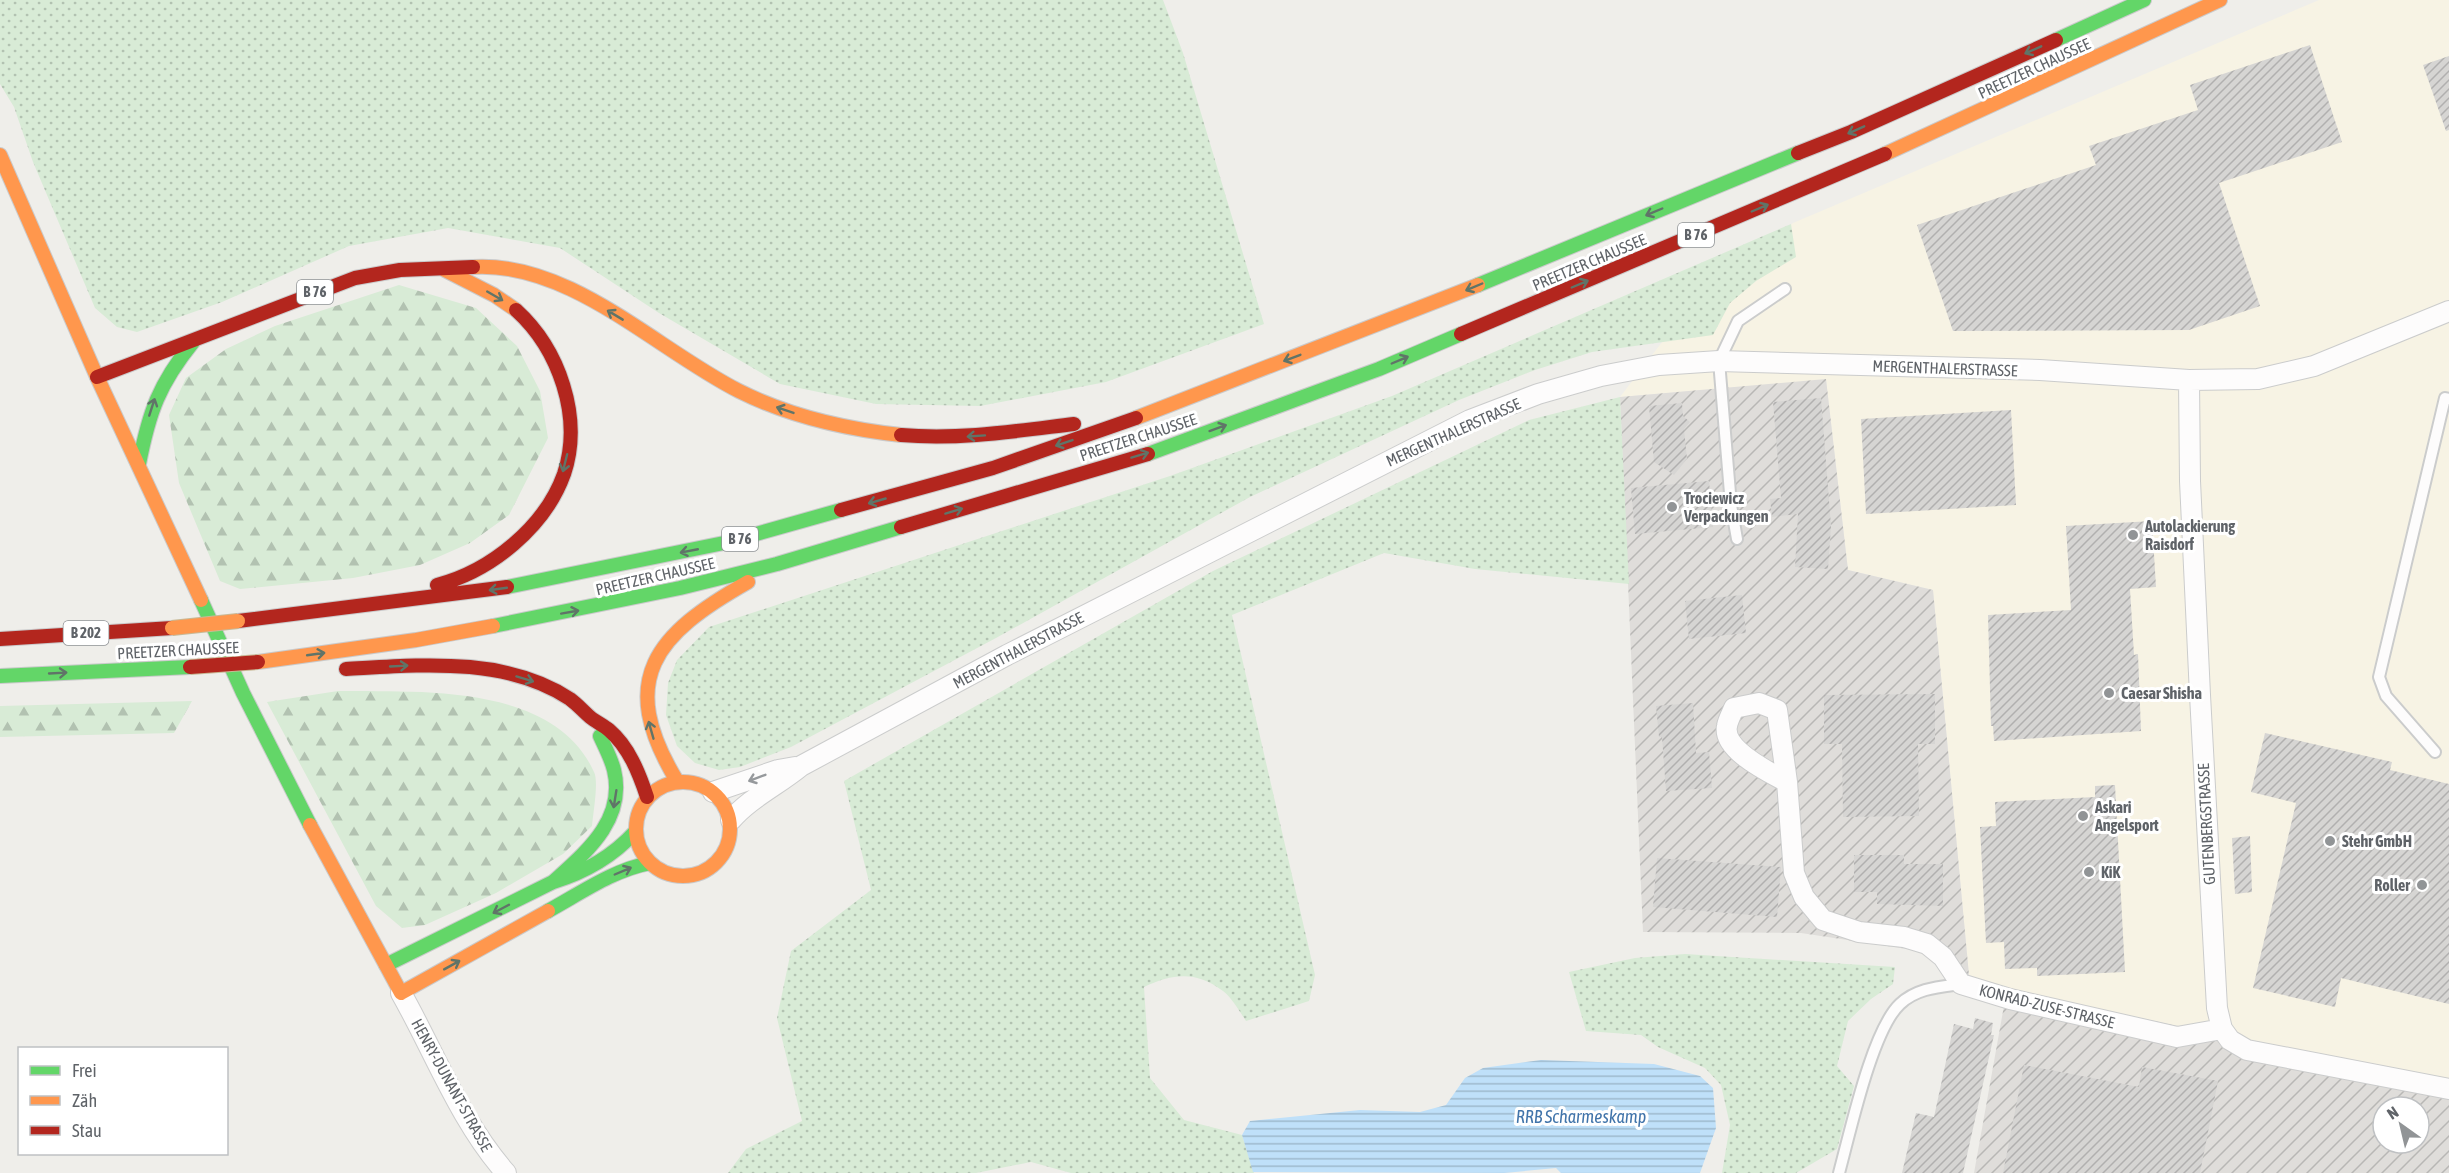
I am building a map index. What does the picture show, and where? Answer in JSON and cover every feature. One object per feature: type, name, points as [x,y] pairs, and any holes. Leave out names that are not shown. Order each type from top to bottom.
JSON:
[{"type":"main road","name":"PREETZER CHAUSSEE","points":[[0,639],[172,628],[504,588],[724,543],[993,468],[1139,417],[1426,307],[1851,132],[2144,0]]},
{"type":"main road","name":"PREETZER CHAUSSEE","points":[[0,676],[258,662],[416,640],[580,610],[777,564],[1163,449],[1378,369],[1864,164],[2220,0]]},
{"type":"main road","points":[[0,155],[97,377],[243,693],[297,801],[401,993],[613,875],[634,866],[650,863]]},
{"type":"main road","name":"B 76","points":[[97,377],[193,342],[354,278],[382,271],[414,268],[495,267],[535,276],[604,308],[743,394],[779,408],[840,426],[915,437],[958,438],[1139,417]]},
{"type":"main road","name":"B 76","points":[[330,610],[448,583],[484,566],[510,547],[536,521],[556,492],[567,462],[569,412],[563,382],[555,361],[535,328],[518,310],[443,269]]},
{"type":"main road","name":"B 76","points":[[139,464],[152,406],[161,384],[172,366],[193,342]]},
{"type":"main road","name":"B 76","points":[[677,781],[666,765],[648,723],[647,695],[650,673],[658,655],[669,639],[686,622],[777,564]]},
{"type":"main road","name":"B 76","points":[[258,662],[287,672],[298,671]]},
{"type":"main road","points":[[333,669],[424,666],[468,668],[519,677],[544,685],[570,699],[596,723],[607,728],[634,763],[647,797]]},
{"type":"main road","points":[[553,882],[592,847],[606,831],[616,800],[615,773],[596,723]]},
{"type":"main road","points":[[677,781],[693,782],[713,792],[723,804],[731,820],[728,846],[720,859],[708,869],[694,875],[678,876],[663,872],[650,863],[643,854],[636,832],[638,814],[647,797],[661,786],[677,781]]},
{"type":"main road","points":[[386,965],[553,882],[577,875],[604,860],[636,832]]},
{"type":"street","name":"MERGENTHALERSTRASSE","points":[[731,820],[747,804],[782,782],[801,766],[1007,655],[1470,420],[1538,394],[1601,376],[1659,365],[1719,361],[2040,370],[2189,380],[2258,379],[2314,366],[2449,311]]},
{"type":"street","name":"GUTENBERGSTRASSE","points":[[2189,380],[2190,481],[2202,752],[2216,999],[2222,1029]]},
{"type":"street","name":"MERGENTHALERSTRASSE","points":[[713,792],[778,770],[801,766]]},
{"type":"street","name":"KONRAD-ZUSE-STRASSE","points":[[1787,782],[1794,873],[1804,897],[1823,920],[1859,932],[1904,938],[1927,944],[1943,957],[1961,984],[2010,999],[2177,1037],[2222,1029]]},
{"type":"street","name":"HENRY-DUNANT-STRASSE","points":[[401,993],[456,1100],[488,1152],[506,1173]]},
{"type":"street","points":[[2222,1029],[2230,1040],[2247,1050],[2449,1089]]},
{"type":"lane","points":[[1737,539],[1731,505],[1719,361],[1738,321],[1785,289]]},
{"type":"lane","points":[[2435,752],[2386,696],[2379,677],[2445,398],[2449,399]]},
{"type":"lane","points":[[1839,1173],[1876,1045],[1888,1020],[1899,1004],[1910,996],[1928,988],[1961,984]]},
{"type":"shaded area","points":[[2319,0],[2449,0],[2449,1080],[2246,1041],[2007,989],[1969,975],[1933,590],[1848,570],[1826,380],[1620,397],[1695,299],[1793,223]]},
{"type":"shaded area","points":[[1826,379],[1848,570],[1933,590],[1969,975],[1914,950],[1801,933],[1643,932],[1620,397]]},
{"type":"shaded area","points":[[2007,989],[2246,1041],[2449,1080],[2449,1173],[1974,1173]]},
{"type":"green space","points":[[0,0],[1163,0],[1183,53],[1264,324],[1106,382],[980,406],[876,404],[780,384],[659,313],[560,248],[448,228],[349,246],[222,302],[137,332],[117,327],[95,308],[33,162],[14,107],[0,84]]},
{"type":"green space","points":[[1791,224],[1796,257],[1756,281],[1730,303],[1713,335],[1592,352],[1535,370],[1459,400],[1250,497],[996,638],[791,747],[740,767],[719,770],[695,763],[677,746],[666,715],[668,683],[677,660],[709,627],[1170,476],[1392,396]]},
{"type":"green space","points":[[399,285],[476,308],[517,346],[540,391],[548,438],[509,515],[470,543],[420,565],[353,578],[240,589],[220,581],[179,483],[169,415],[186,378],[226,349],[275,326]]},
{"type":"green space","points":[[1620,397],[1629,584],[1475,569],[1384,553],[1232,615],[1315,975],[1309,1001],[1246,1021],[1223,991],[1194,977],[1165,979],[1144,987],[1150,1078],[1184,1120],[1242,1135],[1254,1173],[1071,1173],[1031,1162],[976,1173],[728,1173],[746,1149],[802,1121],[777,1018],[791,951],[871,890],[844,781],[1213,571],[1529,420]]},
{"type":"green space","points":[[338,691],[407,692],[482,698],[517,708],[549,722],[575,743],[594,772],[596,790],[592,826],[563,854],[496,893],[425,925],[402,928],[376,906],[267,702]]},
{"type":"green space","points":[[192,701],[174,733],[0,737],[0,706]]},
{"type":"green space","points":[[1685,954],[1895,967],[1893,984],[1871,999],[1848,1021],[1837,1066],[1854,1086],[1837,1149],[1796,1173],[1722,1173],[1730,1125],[1721,1085],[1705,1068],[1658,1047],[1641,1035],[1586,1031],[1569,972],[1635,958]]},
{"type":"water","name":"RRB Scharmeskamp","points":[[1541,1060],[1654,1064],[1700,1076],[1713,1088],[1716,1128],[1700,1173],[1561,1173],[1556,1168],[1504,1173],[1253,1172],[1242,1135],[1250,1121],[1360,1110],[1420,1112],[1446,1105],[1465,1078],[1483,1068]]},
{"type":"building","points":[[2310,45],[2342,142],[2219,183],[2260,306],[2189,330],[1953,331],[1917,225],[2096,165],[2089,146],[2198,110],[2190,85]]},
{"type":"building","points":[[2449,56],[2449,130],[2446,131],[2423,65]]},
{"type":"building","points":[[1821,398],[1831,526],[1828,569],[1795,567],[1798,514],[1772,517],[1770,499],[1781,498],[1773,402]]},
{"type":"building","points":[[1682,403],[1683,416],[1690,422],[1684,429],[1687,459],[1674,475],[1654,462],[1649,406]]},
{"type":"building","points":[[2011,410],[2016,505],[1866,514],[1861,419]]},
{"type":"building","name":"Trociewicz Verpackungen","points":[[1709,481],[1713,527],[1635,534],[1631,488]]},
{"type":"building","points":[[2152,521],[2156,587],[2130,589],[2134,655],[2138,654],[2141,731],[1994,741],[1993,726],[1991,726],[1988,615],[2071,610],[2066,526]]},
{"type":"building","points":[[1742,595],[1746,633],[1689,639],[1685,601]]},
{"type":"building","points":[[1935,694],[1935,744],[1918,744],[1919,816],[1843,817],[1842,744],[1824,744],[1824,695]]},
{"type":"building","points":[[1693,703],[1696,753],[1709,752],[1712,788],[1666,791],[1662,737],[1659,737],[1656,706]]},
{"type":"building","points":[[2265,733],[2392,762],[2390,770],[2449,784],[2449,1004],[2341,978],[2335,1007],[2253,988],[2296,803],[2251,792]]},
{"type":"building","points":[[2115,785],[2125,972],[2037,976],[2037,968],[2005,969],[2004,942],[1986,943],[1980,827],[1996,826],[1995,802],[2095,797],[2095,786]]},
{"type":"building","points":[[2250,836],[2252,892],[2235,894],[2232,838]]},
{"type":"building","points":[[1854,855],[1904,855],[1904,864],[1943,864],[1943,906],[1877,904],[1877,892],[1854,892]]},
{"type":"building","points":[[1657,858],[1781,867],[1777,917],[1653,907]]},
{"type":"building","points":[[1975,1018],[1993,1023],[1991,1035],[1994,1035],[1963,1173],[1902,1173],[1916,1113],[1934,1117],[1954,1024],[1973,1029]]},
{"type":"building","points":[[2024,1065],[2139,1087],[2142,1067],[2218,1081],[2200,1173],[2003,1173]]},
{"type":"traffic: fast","points":[[2056,40],[2144,0]]},
{"type":"traffic: fast","points":[[1478,285],[1798,153]]},
{"type":"traffic: fast","points":[[1148,454],[1379,369],[1461,334]]},
{"type":"traffic: fast","points":[[139,464],[157,399],[172,371],[193,342]]},
{"type":"traffic: fast","points":[[507,587],[724,543],[841,510]]},
{"type":"traffic: fast","points":[[493,626],[680,588],[777,564],[901,527]]},
{"type":"traffic: fast","points":[[201,600],[243,693],[310,825]]},
{"type":"traffic: fast","points":[[0,676],[190,667]]},
{"type":"traffic: fast","points":[[553,882],[590,847],[609,820],[616,788],[614,770],[600,736]]},
{"type":"traffic: fast","points":[[386,965],[553,882],[587,868],[608,856],[635,832]]},
{"type":"traffic: fast","points":[[548,911],[610,877],[650,863]]},
{"type":"traffic: slow","points":[[1885,154],[2220,0]]},
{"type":"traffic: slow","points":[[0,155],[97,377],[201,600]]},
{"type":"traffic: slow","points":[[473,267],[509,269],[544,278],[578,293],[739,391],[778,408],[838,425],[901,435]]},
{"type":"traffic: slow","points":[[445,270],[494,295],[516,310]]},
{"type":"traffic: slow","points":[[1136,418],[1478,285]]},
{"type":"traffic: slow","points":[[677,781],[658,745],[649,714],[648,687],[655,663],[669,641],[689,621],[748,582]]},
{"type":"traffic: slow","points":[[172,628],[238,621]]},
{"type":"traffic: slow","points":[[258,662],[416,640],[493,626]]},
{"type":"traffic: slow","points":[[683,782],[701,785],[716,796],[727,811],[730,829],[727,847],[716,862],[701,873],[683,876],[665,873],[650,862],[639,847],[636,829],[639,811],[650,796],[665,785],[683,782]]},
{"type":"traffic: slow","points":[[310,825],[401,993],[548,911]]},
{"type":"traffic: jam","points":[[1798,153],[1851,132],[2056,40]]},
{"type":"traffic: jam","points":[[1461,334],[1885,154]]},
{"type":"traffic: jam","points":[[97,377],[355,278],[400,270],[473,267]]},
{"type":"traffic: jam","points":[[437,585],[477,569],[514,544],[544,512],[564,474],[571,430],[563,385],[544,344],[516,310]]},
{"type":"traffic: jam","points":[[841,510],[993,468],[1136,418]]},
{"type":"traffic: jam","points":[[901,435],[966,436],[1074,424]]},
{"type":"traffic: jam","points":[[901,527],[1148,454]]},
{"type":"traffic: jam","points":[[238,621],[507,587]]},
{"type":"traffic: jam","points":[[0,639],[172,628]]},
{"type":"traffic: jam","points":[[190,667],[258,662]]},
{"type":"traffic: jam","points":[[346,669],[461,666],[518,676],[545,685],[570,699],[616,737],[632,761],[647,797]]},
{"type":"place","name":"Trociewicz Verpackungen","points":[[1672,507]]},
{"type":"place","name":"Autolackierung Raisdorf","points":[[2133,535]]},
{"type":"place","name":"Caesar Shisha","points":[[2109,693]]},
{"type":"place","name":"Askari Angelsport","points":[[2083,816]]},
{"type":"place","name":"Stehr GmbH","points":[[2330,841]]},
{"type":"place","name":"KiK","points":[[2089,872]]},
{"type":"place","name":"Roller","points":[[2422,885]]}]
